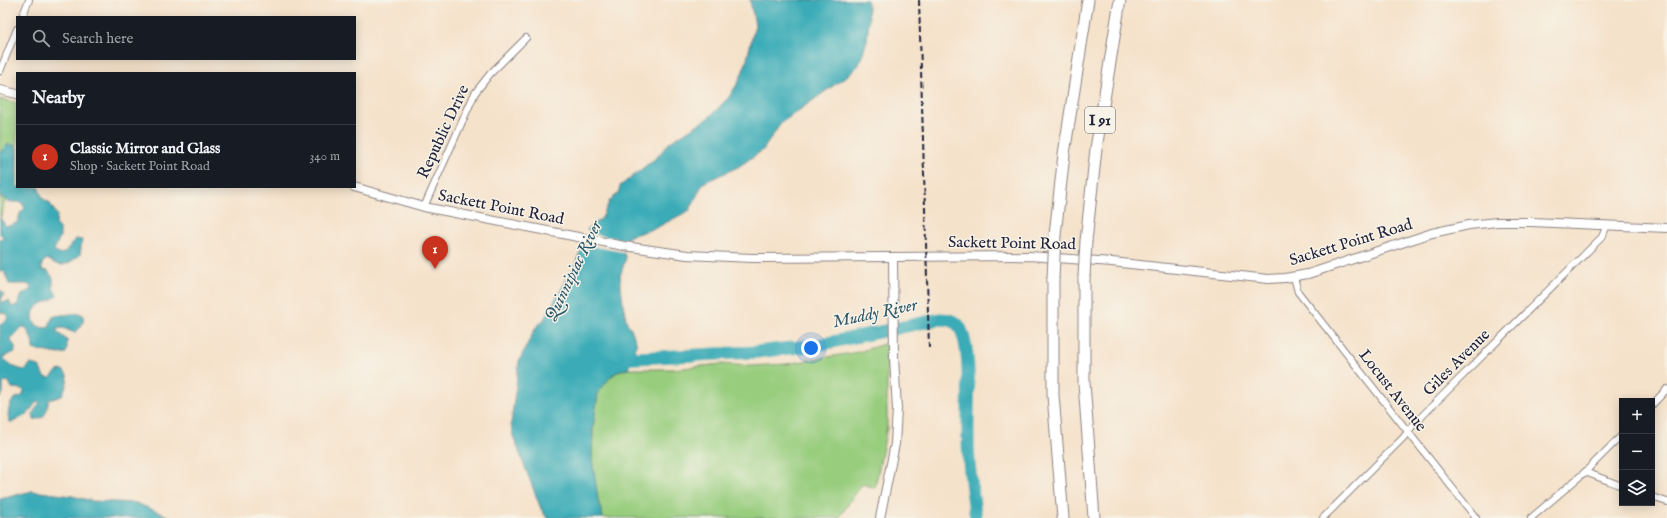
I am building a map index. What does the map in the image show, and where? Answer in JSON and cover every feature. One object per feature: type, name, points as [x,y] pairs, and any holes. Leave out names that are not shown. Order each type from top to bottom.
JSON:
[{"type":"highway","name":"I 91","points":[[1063,518],[1053,395],[1053,279],[1064,154],[1088,0]]},
{"type":"highway","name":"I 91","points":[[1094,518],[1084,383],[1084,277],[1086,241],[1096,149],[1120,0]]},
{"type":"street","points":[[22,16],[29,0]]},
{"type":"street","points":[[0,71],[16,31]]},
{"type":"street","name":"Republic Drive","points":[[424,207],[474,93],[526,38]]},
{"type":"street","points":[[0,90],[16,94]]},
{"type":"street","name":"Sackett Point Road","points":[[356,188],[424,207],[624,246],[672,253],[723,257],[1029,256],[1112,262],[1277,279],[1294,277],[1316,271],[1432,232],[1469,225],[1497,222],[1532,222],[1667,228]]},
{"type":"street","name":"Giles Avenue","points":[[1323,518],[1602,237],[1607,225]]},
{"type":"street","points":[[880,518],[895,444],[897,410],[894,357],[893,257]]},
{"type":"street","name":"Locust Avenue","points":[[1294,277],[1298,292],[1476,518]]},
{"type":"street","points":[[1655,401],[1667,389]]},
{"type":"street","points":[[1531,518],[1585,472],[1619,438]]},
{"type":"street","points":[[1585,472],[1619,485]]},
{"type":"street","points":[[1655,498],[1667,502]]},
{"type":"green space","points":[[0,99],[16,103],[16,161],[0,220]]},
{"type":"green space","points":[[887,343],[887,427],[875,488],[862,484],[839,518],[603,518],[598,500],[592,458],[593,427],[598,393],[608,379],[620,370],[673,369],[721,364],[750,366],[786,364],[858,352]]},
{"type":"water","name":"Quinnipiac River","points":[[750,0],[867,0],[869,19],[867,40],[859,65],[847,76],[781,123],[763,150],[738,167],[703,183],[690,210],[656,228],[630,236],[625,240],[623,252],[626,258],[620,276],[623,304],[627,323],[631,328],[637,345],[628,369],[620,370],[612,375],[598,393],[593,427],[592,458],[598,500],[603,518],[547,518],[541,509],[513,436],[511,424],[519,361],[536,327],[543,321],[574,267],[580,252],[586,246],[589,233],[587,229],[602,218],[610,200],[618,194],[620,186],[657,157],[670,142],[708,118],[729,97],[739,81],[746,63],[755,25]]},
{"type":"water","points":[[8,144],[14,145],[16,148],[16,188],[38,188],[43,199],[49,202],[57,215],[56,225],[60,230],[60,236],[54,251],[61,254],[76,239],[82,240],[80,255],[69,263],[63,265],[56,264],[47,259],[42,263],[42,270],[48,271],[53,278],[53,288],[57,296],[36,308],[33,316],[36,324],[44,328],[49,327],[52,318],[55,316],[82,314],[83,322],[75,333],[63,328],[57,329],[57,332],[67,340],[66,353],[59,354],[33,349],[31,337],[25,327],[22,327],[10,338],[15,346],[15,352],[3,357],[10,364],[19,369],[26,370],[30,364],[39,366],[44,375],[50,378],[57,371],[63,370],[67,375],[67,383],[62,396],[49,400],[43,417],[34,420],[33,413],[40,402],[37,401],[28,414],[13,422],[10,422],[9,419],[9,407],[14,399],[23,395],[24,391],[22,389],[12,388],[9,382],[6,381],[3,384],[3,393],[0,398],[0,325],[8,318],[6,314],[0,312],[0,289],[4,294],[1,300],[3,302],[9,301],[12,307],[17,305],[22,295],[32,288],[27,284],[9,284],[4,271],[0,274],[0,239],[4,237],[0,234],[0,218],[6,226],[12,225],[18,222],[20,213],[25,208],[21,202],[8,202],[0,196],[0,154]]},
{"type":"water","points":[[32,491],[72,496],[93,501],[136,503],[173,518],[0,518],[0,499]]},
{"type":"pier","points":[[588,233],[625,240],[623,252],[586,245]]},
{"type":"waterway","name":"Muddy River","points":[[616,359],[756,352],[818,345],[940,319],[953,321],[959,326],[963,336],[968,364],[969,458],[976,518]]},
{"type":"railway","points":[[919,0],[929,348]]},
{"type":"place","name":"Classic Mirror and Glass","points":[[435,269]]}]
